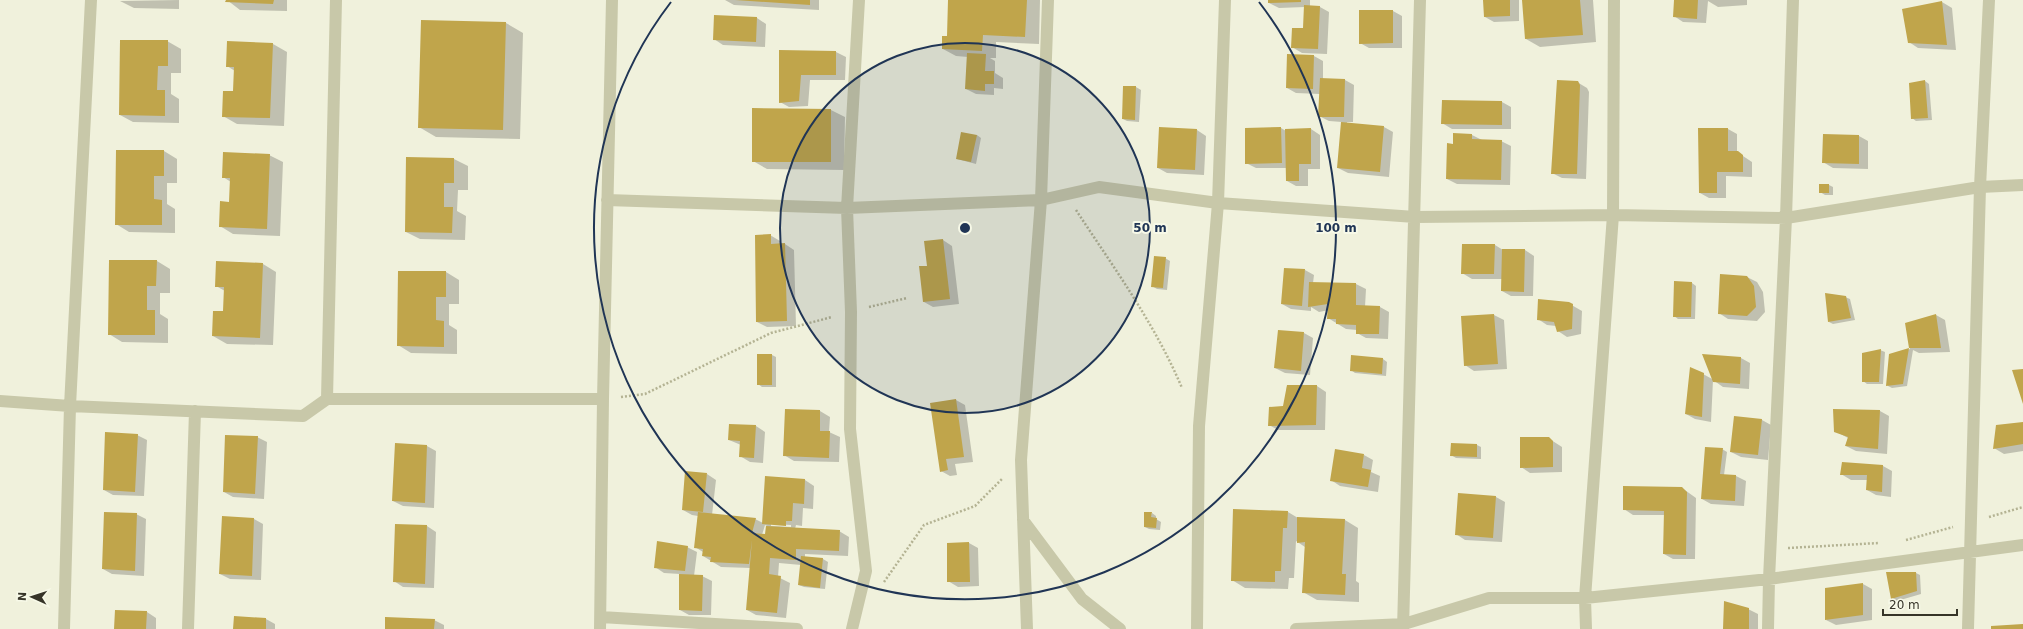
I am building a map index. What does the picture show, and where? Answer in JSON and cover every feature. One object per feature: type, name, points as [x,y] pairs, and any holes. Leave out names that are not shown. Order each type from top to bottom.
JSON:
[{"type":"street","points":[[64,629],[70,406],[91,0]]},
{"type":"street","points":[[327,399],[336,0]]},
{"type":"street","points":[[612,0],[603,399],[600,623],[797,629]]},
{"type":"street","points":[[852,629],[866,571],[850,429],[852,312],[848,208],[859,0]]},
{"type":"street","points":[[1027,629],[1021,460],[1041,200],[1048,0]]},
{"type":"street","points":[[1197,629],[1199,426],[1218,203],[1225,0]]},
{"type":"street","points":[[1404,627],[1420,0]]},
{"type":"street","points":[[1586,629],[1586,598],[1613,215],[1614,0]]},
{"type":"street","points":[[1768,629],[1786,218],[1793,0]]},
{"type":"street","points":[[1968,629],[1971,552],[1973,393],[1980,187],[1989,0]]},
{"type":"street","points":[[607,200],[848,208],[1041,200],[1099,187],[1218,203],[1414,216],[1613,215],[1786,218],[1980,187],[2023,185]]},
{"type":"street","points":[[0,401],[70,406],[303,416],[327,399],[603,399]]},
{"type":"street","points":[[188,629],[195,411]]},
{"type":"street","points":[[1022,520],[1082,599],[1120,629]]},
{"type":"street","points":[[1296,629],[1404,627],[1489,598],[1586,598],[1769,579],[2023,545]]},
{"type":"path","points":[[1066,195],[1130,292],[1164,348],[1183,390]]},
{"type":"path","points":[[603,399],[645,394],[771,333],[907,298]]},
{"type":"path","points":[[882,585],[924,524],[975,506],[1021,460]]},
{"type":"building","points":[[226,0],[274,0],[273,4],[225,2]]},
{"type":"building","points":[[735,0],[810,0],[810,5]]},
{"type":"building","points":[[948,0],[1027,0],[1025,37],[983,35],[982,51],[942,49],[942,36],[947,36]]},
{"type":"building","points":[[1268,0],[1301,0],[1301,2],[1268,3]]},
{"type":"building","points":[[1483,0],[1510,0],[1510,16],[1484,17]]},
{"type":"building","points":[[1522,0],[1580,0],[1583,35],[1525,39]]},
{"type":"building","points":[[1674,0],[1698,0],[1697,19],[1673,17]]},
{"type":"building","points":[[1942,1],[1947,45],[1908,43],[1902,9]]},
{"type":"building","points":[[1304,5],[1320,6],[1318,49],[1291,48],[1292,28],[1303,28]]},
{"type":"building","points":[[1359,10],[1393,10],[1393,43],[1359,44]]},
{"type":"building","points":[[714,15],[757,17],[756,42],[713,40]]},
{"type":"building","points":[[421,20],[506,22],[503,130],[418,128]]},
{"type":"building","points":[[120,40],[168,40],[168,66],[158,66],[157,90],[165,90],[165,116],[119,115]]},
{"type":"building","points":[[227,41],[273,43],[270,118],[222,117],[223,91],[233,91],[234,67],[226,67]]},
{"type":"building","points":[[779,50],[836,51],[836,75],[801,75],[799,101],[779,103]]},
{"type":"building","points":[[967,53],[986,54],[985,71],[994,71],[994,84],[985,84],[985,91],[965,89]]},
{"type":"building","points":[[1287,54],[1314,55],[1313,89],[1286,88]]},
{"type":"building","points":[[1320,78],[1345,79],[1344,117],[1318,117]]},
{"type":"building","points":[[1557,80],[1578,81],[1580,85],[1577,174],[1551,174]]},
{"type":"building","points":[[1925,80],[1928,118],[1911,119],[1909,83]]},
{"type":"building","points":[[1123,86],[1136,86],[1135,120],[1122,119]]},
{"type":"building","points":[[1442,100],[1502,101],[1502,125],[1441,124]]},
{"type":"building","points":[[752,108],[831,109],[831,162],[752,162]]},
{"type":"building","points":[[1341,122],[1384,126],[1380,172],[1337,168]]},
{"type":"building","points":[[1159,127],[1197,129],[1195,170],[1157,168]]},
{"type":"building","points":[[1281,127],[1282,163],[1245,164],[1245,128]]},
{"type":"building","points":[[1311,128],[1311,164],[1299,164],[1299,181],[1286,181],[1285,129]]},
{"type":"building","points":[[1698,128],[1728,128],[1728,151],[1738,151],[1743,155],[1743,172],[1717,172],[1717,193],[1699,193]]},
{"type":"building","points":[[961,132],[977,135],[971,162],[956,159]]},
{"type":"building","points":[[1453,133],[1472,134],[1472,139],[1502,140],[1501,180],[1446,179],[1447,143],[1453,144]]},
{"type":"building","points":[[1823,134],[1859,135],[1859,164],[1822,163]]},
{"type":"building","points":[[116,150],[164,150],[164,176],[154,176],[154,199],[162,200],[162,225],[115,225]]},
{"type":"building","points":[[223,152],[270,154],[267,229],[219,227],[220,201],[229,202],[230,178],[222,178]]},
{"type":"building","points":[[406,157],[454,158],[454,183],[444,183],[444,207],[453,207],[452,233],[405,232]]},
{"type":"building","points":[[1819,184],[1829,184],[1829,193],[1819,193]]},
{"type":"building","points":[[771,234],[771,244],[785,243],[787,321],[756,322],[755,235]]},
{"type":"building","points":[[943,239],[950,299],[923,302],[919,266],[927,266],[924,241]]},
{"type":"building","points":[[1462,244],[1495,244],[1494,274],[1461,274]]},
{"type":"building","points":[[1502,249],[1525,249],[1524,292],[1501,291]]},
{"type":"building","points":[[1154,256],[1166,257],[1163,288],[1151,287]]},
{"type":"building","points":[[109,260],[157,260],[156,286],[147,286],[147,310],[155,310],[155,335],[108,335]]},
{"type":"building","points":[[216,261],[263,263],[260,338],[212,336],[213,311],[223,311],[224,287],[215,287]]},
{"type":"building","points":[[1284,268],[1305,269],[1302,306],[1281,304]]},
{"type":"building","points":[[398,271],[446,271],[446,297],[436,297],[436,320],[444,321],[444,347],[397,346]]},
{"type":"building","points":[[1720,274],[1747,276],[1754,286],[1756,307],[1747,316],[1718,314]]},
{"type":"building","points":[[1674,281],[1692,282],[1691,317],[1673,317]]},
{"type":"building","points":[[1309,282],[1356,283],[1356,305],[1380,306],[1379,334],[1356,334],[1356,325],[1336,324],[1336,319],[1327,319],[1328,304],[1308,307]]},
{"type":"building","points":[[1825,293],[1846,296],[1851,318],[1828,322]]},
{"type":"building","points":[[1538,299],[1569,302],[1573,304],[1572,329],[1557,332],[1554,322],[1537,320]]},
{"type":"building","points":[[1494,314],[1498,364],[1464,366],[1461,316]]},
{"type":"building","points":[[1936,314],[1941,348],[1909,348],[1905,323]]},
{"type":"building","points":[[1278,330],[1304,332],[1301,371],[1274,368]]},
{"type":"building","points":[[1909,348],[1903,384],[1886,386],[1889,354]]},
{"type":"building","points":[[1881,349],[1879,382],[1862,382],[1862,353]]},
{"type":"building","points":[[757,354],[772,354],[772,385],[757,385]]},
{"type":"building","points":[[1702,354],[1741,357],[1740,384],[1713,382]]},
{"type":"building","points":[[1351,355],[1383,358],[1382,374],[1350,371]]},
{"type":"building","points":[[1690,367],[1704,373],[1702,417],[1685,414]]},
{"type":"building","points":[[2023,369],[2023,404],[2012,370]]},
{"type":"building","points":[[1287,385],[1317,385],[1316,425],[1268,426],[1269,407],[1283,406]]},
{"type":"building","points":[[956,399],[964,457],[946,459],[948,470],[940,472],[930,403]]},
{"type":"building","points":[[785,409],[820,410],[820,431],[830,431],[829,458],[783,456]]},
{"type":"building","points":[[1833,409],[1880,410],[1878,449],[1845,446],[1848,437],[1834,432]]},
{"type":"building","points":[[1734,416],[1762,419],[1758,455],[1730,452]]},
{"type":"building","points":[[2023,422],[2023,444],[1993,449],[1996,425]]},
{"type":"building","points":[[729,424],[756,425],[754,458],[739,457],[740,441],[728,440]]},
{"type":"building","points":[[105,432],[138,434],[135,492],[103,490]]},
{"type":"building","points":[[225,435],[258,436],[255,494],[223,492]]},
{"type":"building","points":[[1520,437],[1549,437],[1553,441],[1553,467],[1520,468]]},
{"type":"building","points":[[395,443],[427,445],[425,503],[392,501]]},
{"type":"building","points":[[1451,443],[1477,444],[1477,457],[1450,456]]},
{"type":"building","points":[[1705,447],[1723,448],[1720,474],[1736,475],[1735,501],[1701,499]]},
{"type":"building","points":[[1335,449],[1364,454],[1362,468],[1371,470],[1368,487],[1330,481]]},
{"type":"building","points":[[1842,462],[1883,465],[1882,492],[1866,490],[1867,475],[1840,475]]},
{"type":"building","points":[[685,471],[707,473],[703,512],[682,510]]},
{"type":"building","points":[[765,476],[805,479],[804,504],[793,503],[792,521],[786,521],[786,526],[762,524]]},
{"type":"building","points":[[1623,486],[1682,487],[1687,492],[1686,555],[1663,554],[1664,511],[1623,510]]},
{"type":"building","points":[[1458,493],[1496,496],[1493,538],[1455,535]]},
{"type":"building","points":[[1233,509],[1288,511],[1287,528],[1283,528],[1281,571],[1275,571],[1275,582],[1231,581]]},
{"type":"building","points":[[104,512],[137,513],[135,571],[102,569]]},
{"type":"building","points":[[698,512],[756,518],[752,533],[765,534],[766,526],[840,530],[839,551],[796,549],[796,560],[770,558],[769,574],[781,576],[777,613],[746,610],[752,540],[749,564],[710,562],[711,557],[702,556],[703,549],[694,548]]},
{"type":"building","points":[[1144,512],[1152,512],[1151,517],[1157,518],[1156,528],[1144,527]]},
{"type":"building","points":[[222,516],[254,518],[252,576],[219,574]]},
{"type":"building","points":[[1297,517],[1345,519],[1342,574],[1346,574],[1345,595],[1302,593],[1305,542],[1297,543]]},
{"type":"building","points":[[395,524],[427,525],[425,584],[393,582]]},
{"type":"building","points":[[657,541],[688,546],[685,571],[654,568]]},
{"type":"building","points":[[969,542],[970,582],[947,582],[947,543]]},
{"type":"building","points":[[801,556],[823,558],[820,588],[798,585]]},
{"type":"building","points":[[1886,572],[1916,572],[1917,591],[1891,599]]},
{"type":"building","points":[[679,574],[703,575],[702,611],[679,610]]},
{"type":"building","points":[[1863,583],[1863,615],[1825,620],[1825,588]]},
{"type":"building","points":[[1724,601],[1749,608],[1749,629],[1723,629]]},
{"type":"building","points":[[115,610],[147,611],[146,629],[114,629]]},
{"type":"building","points":[[234,616],[266,618],[266,629],[233,629]]},
{"type":"building","points":[[385,617],[435,619],[434,629],[385,629]]},
{"type":"building","points":[[2023,624],[2023,629],[1991,629],[1991,626]]}]
